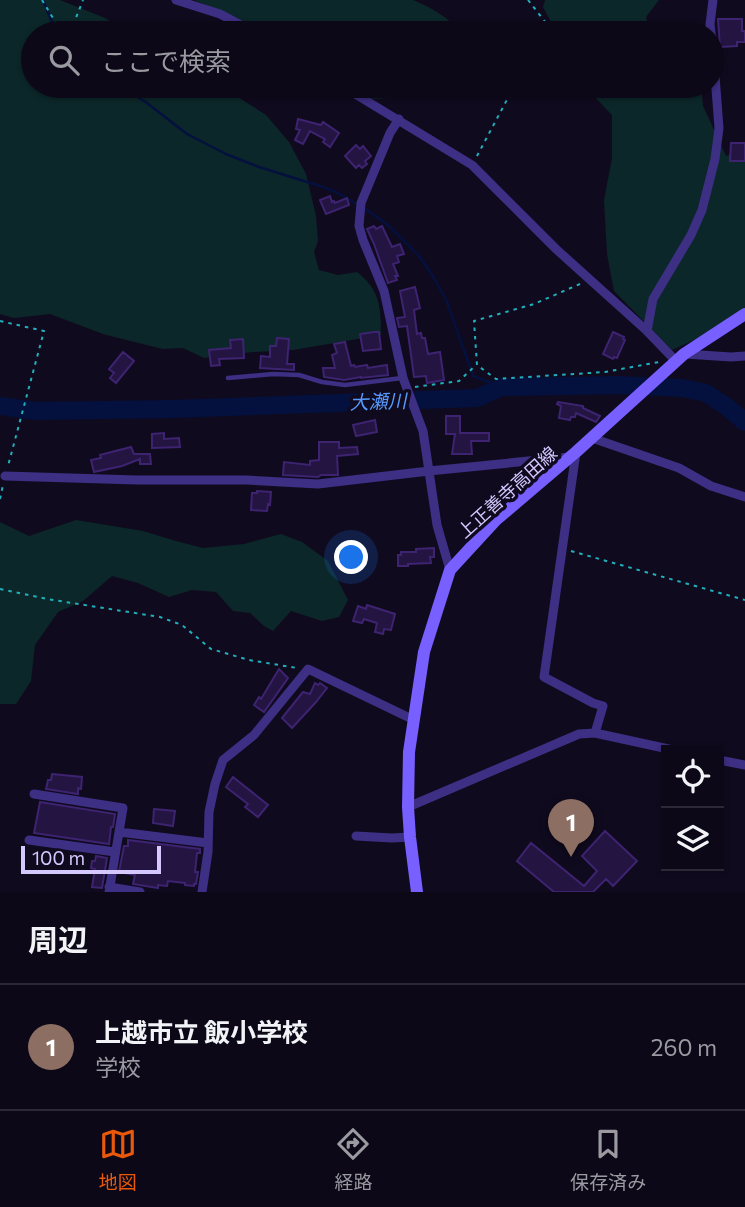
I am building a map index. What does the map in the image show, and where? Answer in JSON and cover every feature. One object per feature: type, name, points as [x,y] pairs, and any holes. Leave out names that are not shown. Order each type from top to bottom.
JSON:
[{"type":"main road","name":"上正善寺高田線","points":[[417,892],[408,807],[409,752],[424,652],[450,570],[496,520],[625,409],[680,357],[745,314]]},
{"type":"street","points":[[176,0],[233,21]]},
{"type":"street","points":[[710,21],[713,0]]},
{"type":"street","points":[[363,98],[472,165],[556,249],[680,357],[745,356]]},
{"type":"street","points":[[648,331],[653,299],[691,235],[702,210],[715,159],[719,128],[717,98]]},
{"type":"street","points":[[399,119],[360,203],[359,226],[384,292],[403,378],[423,431],[438,525],[450,570]]},
{"type":"street","points":[[731,357],[745,365]]},
{"type":"street","points":[[592,438],[679,468],[711,486],[745,497]]},
{"type":"street","points":[[5,476],[318,484],[574,454],[544,677],[603,706],[595,733]]},
{"type":"street","points":[[202,892],[211,803],[223,760],[254,735],[308,670],[414,720]]},
{"type":"street","points":[[408,807],[579,734],[595,733],[661,747]]},
{"type":"street","points":[[724,761],[745,765]]},
{"type":"street","points":[[34,794],[123,808],[109,889],[141,892]]},
{"type":"street","points":[[119,832],[208,843]]},
{"type":"street","points":[[356,836],[410,837]]},
{"type":"street","points":[[29,841],[115,852]]},
{"type":"lane","points":[[228,378],[273,374],[345,385],[403,378]]},
{"type":"path","points":[[42,0],[55,21]]},
{"type":"path","points":[[75,21],[83,0]]},
{"type":"path","points":[[528,0],[544,21]]},
{"type":"path","points":[[472,165],[508,98]]},
{"type":"path","points":[[591,279],[534,304],[474,321],[477,365],[496,379],[606,372],[680,357]]},
{"type":"path","points":[[0,321],[44,331],[0,499]]},
{"type":"path","points":[[407,389],[459,381],[477,365]]},
{"type":"path","points":[[562,549],[745,600]]},
{"type":"path","points":[[0,589],[160,617],[182,625],[211,649],[249,660],[308,670]]},
{"type":"green space","points":[[0,0],[60,0],[110,21],[21,21],[21,98],[240,98],[266,115],[289,142],[306,174],[316,216],[318,241],[314,252],[319,270],[338,275],[357,272],[365,279],[378,300],[381,335],[293,350],[204,358],[183,348],[163,349],[103,334],[50,314],[14,318],[0,314]]},
{"type":"green space","points":[[194,0],[413,0],[450,21],[243,21]]},
{"type":"green space","points":[[545,0],[659,0],[646,17],[647,21],[551,21],[543,7]]},
{"type":"green space","points":[[596,98],[702,98],[703,106],[726,156],[745,148],[745,317],[672,350],[614,291],[607,254],[604,200],[612,158],[612,115]]},
{"type":"green space","points":[[76,520],[143,531],[203,548],[244,544],[281,534],[302,542],[328,561],[348,600],[339,617],[322,621],[291,611],[273,631],[250,613],[233,611],[216,592],[192,590],[169,597],[138,583],[112,576],[83,601],[58,612],[35,645],[31,681],[16,704],[0,704],[0,522],[29,536]]},
{"type":"building","points":[[742,19],[745,42],[737,42],[737,46],[724,47],[724,21],[718,21]]},
{"type":"building","points":[[298,119],[321,125],[323,122],[339,133],[330,147],[323,142],[325,139],[310,131],[303,144],[295,140],[300,130],[296,129]]},
{"type":"building","points":[[731,143],[745,143],[745,161],[730,161]]},
{"type":"building","points":[[356,145],[360,149],[363,146],[371,156],[362,168],[359,165],[356,168],[345,156]]},
{"type":"building","points":[[330,196],[335,203],[347,198],[349,205],[326,214],[320,200]]},
{"type":"building","points":[[374,226],[376,229],[382,226],[392,247],[400,244],[404,254],[397,256],[399,262],[393,264],[397,280],[388,283],[367,229]]},
{"type":"building","points":[[415,287],[420,308],[414,310],[417,334],[421,333],[422,338],[425,338],[428,354],[440,352],[444,380],[427,383],[426,376],[414,377],[407,326],[399,327],[397,318],[405,317],[400,291]]},
{"type":"building","points":[[379,332],[381,349],[363,351],[360,334]]},
{"type":"building","points":[[613,332],[625,340],[617,358],[613,359],[603,354]]},
{"type":"building","points":[[277,338],[289,339],[287,364],[294,364],[294,370],[260,368],[261,356],[270,357],[270,346],[276,346]]},
{"type":"building","points":[[243,339],[244,358],[219,359],[220,365],[211,366],[209,350],[231,348],[230,340]]},
{"type":"building","points":[[345,342],[351,366],[367,365],[368,368],[387,365],[388,375],[344,380],[324,377],[323,368],[335,368],[332,355],[337,353],[334,344]]},
{"type":"building","points":[[123,352],[134,361],[116,383],[110,378],[114,373],[109,369]]},
{"type":"building","points":[[558,402],[583,406],[600,416],[596,422],[576,413],[570,420],[559,418],[561,406]]},
{"type":"building","points":[[446,416],[460,416],[460,433],[489,433],[489,441],[471,441],[472,454],[452,454],[455,434],[446,434]]},
{"type":"building","points":[[375,420],[377,432],[356,436],[353,425]]},
{"type":"building","points":[[164,433],[164,439],[179,438],[180,447],[152,448],[152,434]]},
{"type":"building","points":[[319,442],[339,442],[339,448],[357,447],[358,454],[337,456],[338,475],[283,475],[284,462],[310,465],[310,461],[319,460]]},
{"type":"building","points":[[131,447],[134,454],[150,454],[151,464],[140,464],[140,459],[94,472],[91,460]]},
{"type":"building","points":[[271,492],[267,511],[251,510],[252,493]]},
{"type":"building","points":[[434,548],[434,557],[430,557],[431,563],[398,566],[398,555],[401,555],[401,552]]},
{"type":"building","points":[[367,605],[395,614],[391,630],[384,629],[383,634],[375,632],[377,623],[364,619],[362,623],[353,621],[358,606],[366,609]]},
{"type":"building","points":[[279,669],[288,678],[264,712],[254,705],[259,697],[261,699]]},
{"type":"building","points":[[315,683],[327,688],[292,728],[282,718],[303,692],[310,694]]},
{"type":"building","points":[[52,774],[82,777],[78,794],[46,789]]},
{"type":"building","points":[[233,777],[268,805],[258,817],[245,807],[248,804],[226,787]]},
{"type":"building","points":[[40,802],[115,814],[109,844],[34,833]]},
{"type":"building","points":[[154,809],[175,811],[173,826],[153,823]]},
{"type":"building","points":[[605,831],[637,861],[613,886],[606,879],[593,892],[554,892],[517,861],[531,843],[584,886],[597,871],[582,856]]},
{"type":"building","points":[[128,840],[200,849],[200,853],[197,853],[196,884],[194,886],[168,881],[167,886],[158,885],[158,888],[133,884],[135,875],[119,872],[124,846],[128,846]]},
{"type":"building","points":[[96,856],[107,858],[102,888],[92,887],[95,869],[91,868]]},
{"type":"waterway","points":[[43,0],[51,21]]},
{"type":"waterway","points":[[139,98],[187,134],[226,154],[336,192],[389,226],[420,257],[434,278],[447,302],[473,376],[502,387]]},
{"type":"waterway","name":"大瀬川","points":[[0,406],[36,411],[172,409],[477,398],[502,387],[618,385],[682,388],[706,393],[745,422]]},
{"type":"place","name":"上越市立 飯小学校","points":[[571,857]]}]
